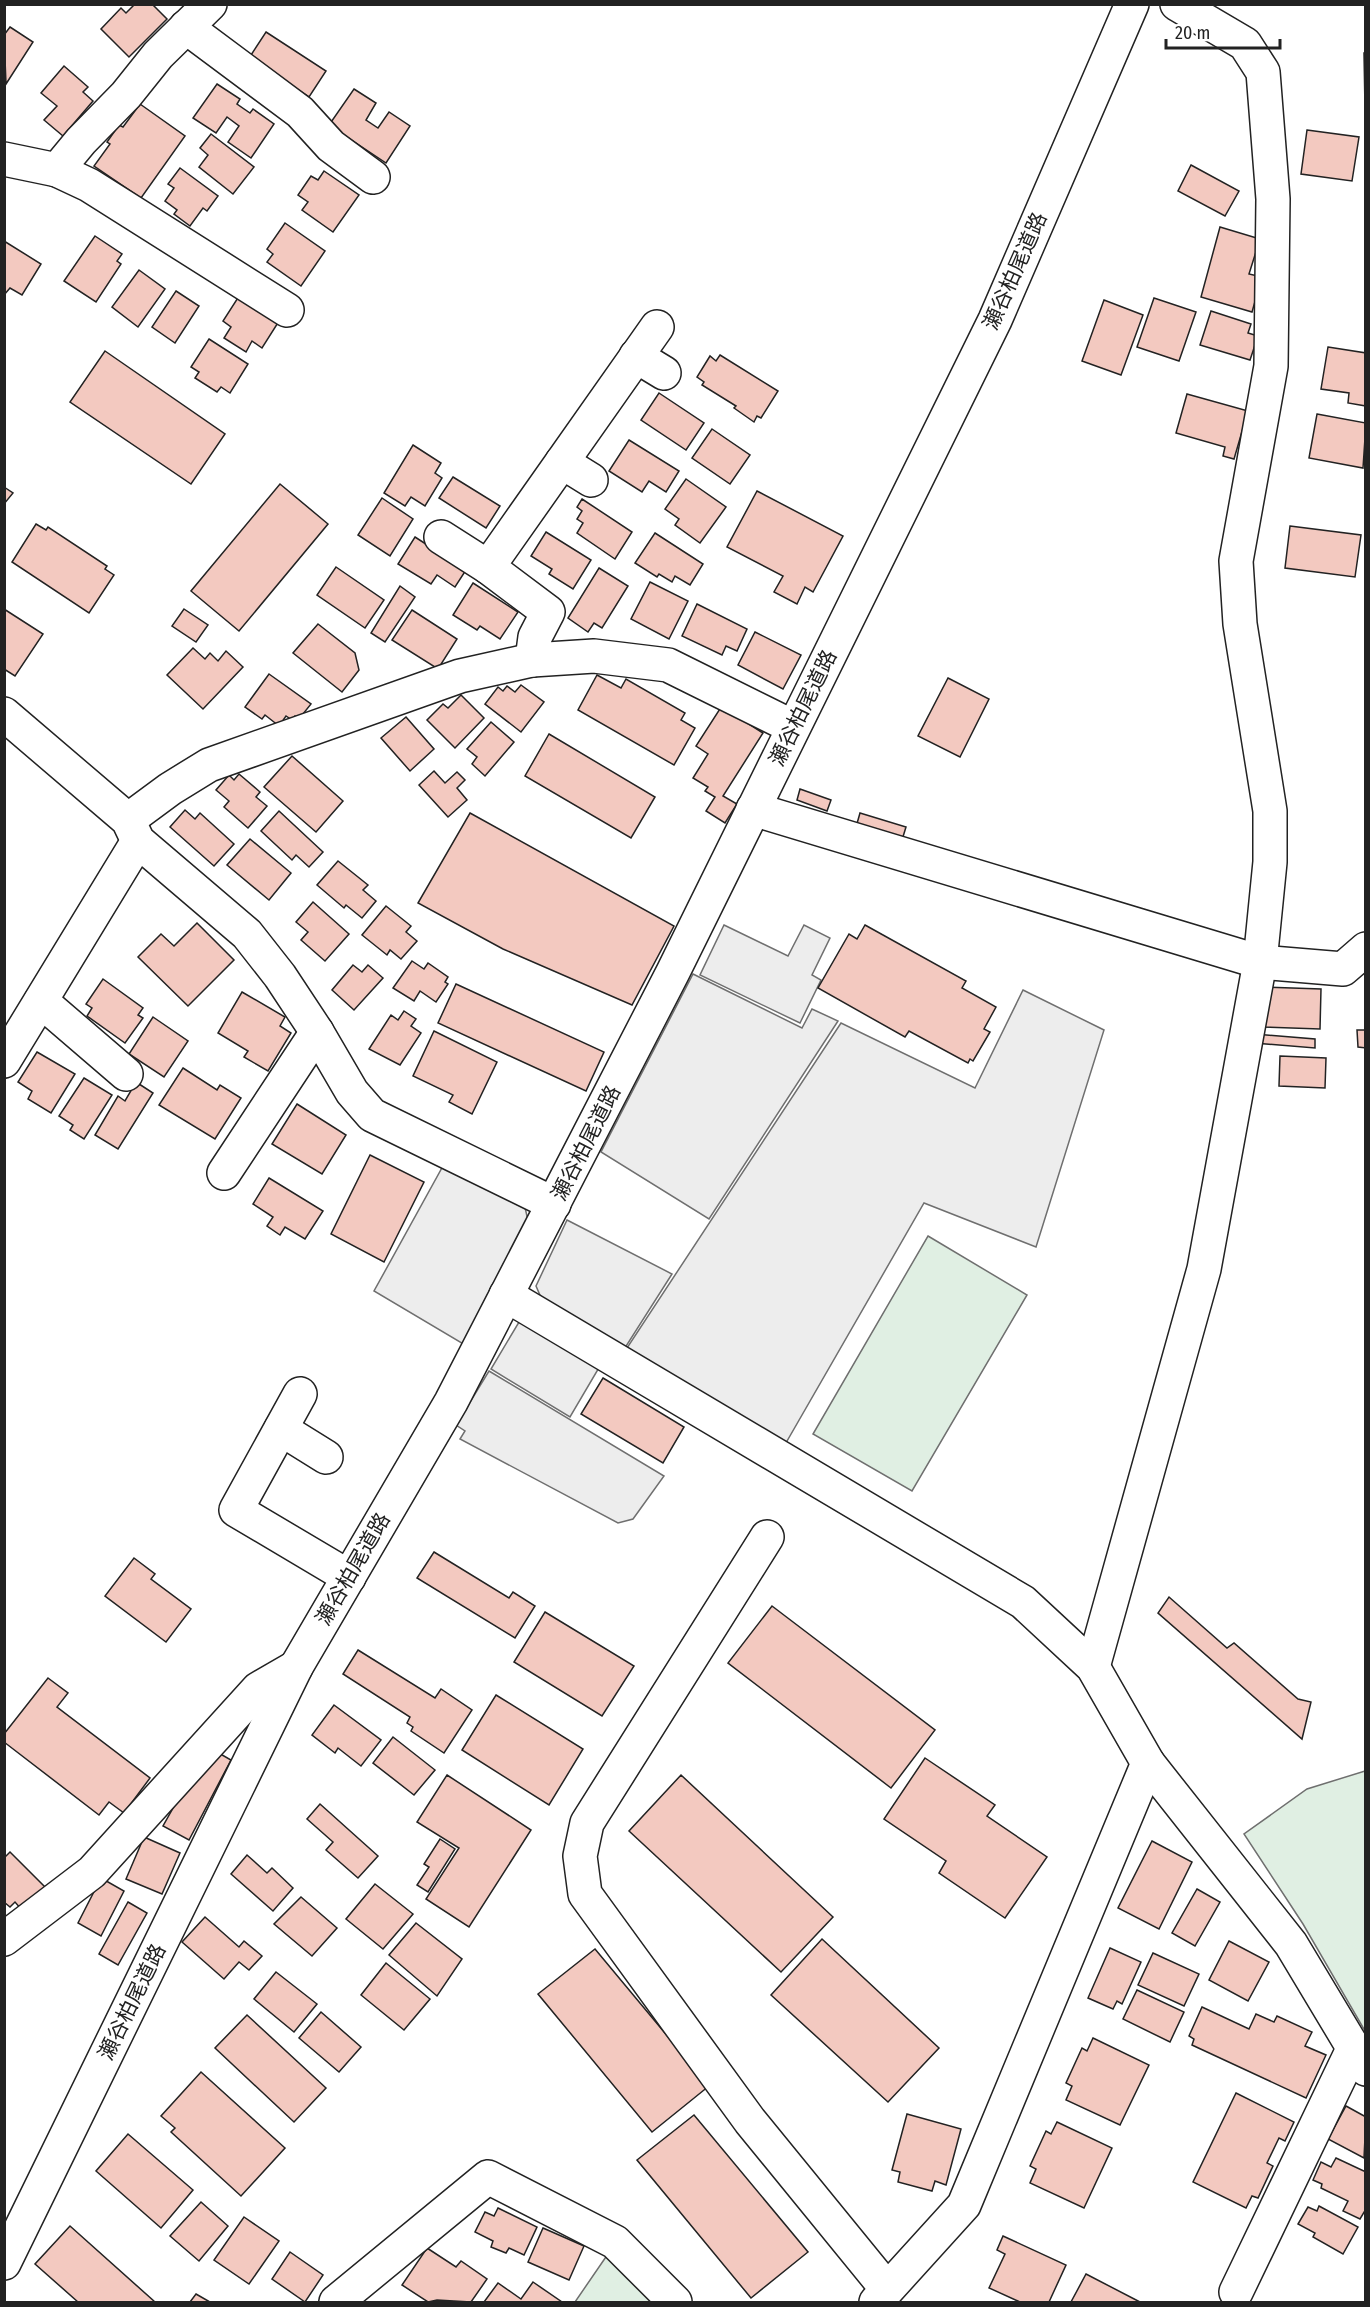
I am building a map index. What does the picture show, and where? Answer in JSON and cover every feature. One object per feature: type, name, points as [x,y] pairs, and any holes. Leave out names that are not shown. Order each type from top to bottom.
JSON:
[{"type":"street","points":[[57,170],[81,141],[126,95],[158,55],[210,4]]},
{"type":"street","name":"瀬谷柏尾道路","points":[[4,2263],[296,1667],[451,1402],[554,1204],[753,809],[995,320],[1132,4]]},
{"type":"street","points":[[1093,1667],[1204,1269],[1260,962],[1270,862],[1269,811],[1240,624],[1236,561],[1271,366],[1273,199],[1263,72],[1245,44],[1177,4]]},
{"type":"street","points":[[186,27],[300,112],[331,146],[373,177]]},
{"type":"street","points":[[4,159],[57,170],[89,185],[287,310]]},
{"type":"street","points":[[488,567],[562,462],[650,364],[657,327]]},
{"type":"street","points":[[562,462],[591,480]]},
{"type":"street","points":[[441,537],[488,567],[548,612],[535,637],[532,660]]},
{"type":"street","points":[[4,1061],[41,1001],[133,830],[170,789],[209,765],[460,676],[532,660],[594,656],[668,665],[793,727]]},
{"type":"street","points":[[4,714],[247,934],[280,975],[352,1092],[372,1115],[554,1204]]},
{"type":"street","points":[[753,809],[1260,962],[1343,969],[1365,949]]},
{"type":"street","points":[[41,1001],[126,1074]]},
{"type":"street","points":[[224,1173],[317,1032]]},
{"type":"street","points":[[506,1295],[1023,1602],[1093,1667],[1148,1763],[1291,1944],[1360,2058],[1236,2292]]},
{"type":"street","points":[[300,1394],[236,1510],[349,1576]]},
{"type":"street","points":[[281,1429],[326,1457]]},
{"type":"street","points":[[767,1537],[587,1823],[580,1856],[585,1894],[750,2121],[882,2296],[964,2205],[1148,1763]]},
{"type":"street","points":[[4,1939],[92,1872],[258,1689],[296,1667]]},
{"type":"street","points":[[336,2302],[488,2177],[615,2242],[675,2302]]},
{"type":"green space","points":[[928,1236],[1027,1295],[912,1491],[813,1434]]},
{"type":"green space","points":[[1366,1771],[1365,2031],[1303,1924],[1244,1834],[1307,1789]]},
{"type":"green space","points":[[610,2251],[661,2302],[575,2302]]},
{"type":"shaded area","points":[[724,925],[788,956],[804,925],[830,938],[812,975],[821,980],[800,1023],[700,975]]},
{"type":"shaded area","points":[[693,974],[802,1028],[812,1009],[838,1021],[709,1219],[601,1152]]},
{"type":"shaded area","points":[[1023,990],[1104,1030],[1036,1247],[924,1203],[783,1448],[625,1351],[841,1023],[975,1088]]},
{"type":"shaded area","points":[[443,1166],[524,1203],[529,1225],[465,1345],[374,1291]]},
{"type":"shaded area","points":[[567,1220],[672,1274],[623,1351],[543,1302],[536,1286]]},
{"type":"shaded area","points":[[522,1317],[600,1366],[570,1417],[491,1369]]},
{"type":"shaded area","points":[[489,1371],[664,1476],[633,1519],[618,1523],[460,1439],[465,1431],[456,1425]]},
{"type":"building","points":[[135,4],[152,4],[167,19],[129,57],[101,29],[121,8],[126,13]]},
{"type":"building","points":[[10,27],[33,42],[6,84],[4,35]]},
{"type":"building","points":[[266,32],[326,71],[309,97],[249,58]]},
{"type":"building","points":[[1364,53],[1366,53],[1366,108],[1365,108]]},
{"type":"building","points":[[64,66],[88,87],[83,92],[93,101],[63,136],[44,120],[57,106],[41,93]]},
{"type":"building","points":[[217,84],[240,99],[237,104],[250,113],[253,109],[274,124],[251,158],[228,142],[239,126],[227,117],[216,133],[193,118]]},
{"type":"building","points":[[354,89],[376,103],[366,120],[378,128],[389,112],[410,126],[386,163],[329,125]]},
{"type":"building","points":[[140,104],[185,136],[141,198],[94,166],[110,144],[107,142],[119,125],[123,127]]},
{"type":"building","points":[[1307,130],[1359,137],[1352,181],[1301,174]]},
{"type":"building","points":[[211,134],[254,167],[233,194],[199,167],[208,155],[200,148]]},
{"type":"building","points":[[1191,165],[1239,191],[1225,216],[1178,191]]},
{"type":"building","points":[[180,168],[218,196],[207,211],[203,208],[190,226],[174,214],[177,210],[165,201],[174,188],[168,184]]},
{"type":"building","points":[[324,171],[359,195],[333,232],[302,210],[308,202],[298,195],[311,176],[318,180]]},
{"type":"building","points":[[285,223],[325,251],[301,286],[267,262],[273,254],[267,249]]},
{"type":"building","points":[[1220,227],[1260,239],[1249,274],[1262,277],[1252,312],[1201,297]]},
{"type":"building","points":[[95,236],[122,254],[117,261],[121,264],[96,302],[64,281]]},
{"type":"building","points":[[4,241],[41,264],[22,295],[10,288],[4,295]]},
{"type":"building","points":[[139,270],[165,289],[138,327],[112,307]]},
{"type":"building","points":[[176,291],[199,306],[175,343],[152,327]]},
{"type":"building","points":[[241,293],[281,318],[262,348],[252,341],[246,352],[224,338],[231,327],[223,321]]},
{"type":"building","points":[[1154,298],[1196,312],[1179,361],[1137,347]]},
{"type":"building","points":[[1104,300],[1143,315],[1121,375],[1082,361]]},
{"type":"building","points":[[1211,311],[1251,324],[1248,333],[1258,336],[1250,360],[1200,345]]},
{"type":"building","points":[[209,339],[248,364],[230,393],[221,387],[217,392],[195,378],[199,372],[191,367]]},
{"type":"building","points":[[1328,347],[1366,353],[1366,406],[1348,403],[1349,393],[1321,389]]},
{"type":"building","points":[[105,351],[225,434],[191,484],[70,402]]},
{"type":"building","points":[[720,355],[778,391],[761,418],[757,416],[754,422],[734,408],[736,406],[702,385],[704,382],[697,377],[710,356],[716,361]]},
{"type":"building","points":[[659,393],[704,423],[686,450],[641,420]]},
{"type":"building","points":[[1187,394],[1248,411],[1234,459],[1223,456],[1225,447],[1176,433]]},
{"type":"building","points":[[1317,414],[1366,423],[1363,468],[1309,458]]},
{"type":"building","points":[[712,429],[750,455],[730,484],[692,458]]},
{"type":"building","points":[[629,440],[679,471],[666,492],[649,481],[642,492],[609,471]]},
{"type":"building","points":[[413,445],[441,463],[435,473],[442,478],[425,506],[411,497],[405,506],[384,493]]},
{"type":"building","points":[[453,477],[500,506],[486,528],[439,498]]},
{"type":"building","points":[[686,479],[726,507],[700,543],[675,525],[679,519],[665,509]]},
{"type":"building","points":[[280,484],[328,524],[239,631],[191,591]]},
{"type":"building","points":[[4,487],[13,493],[4,504]]},
{"type":"building","points":[[757,491],[843,536],[813,592],[805,587],[797,604],[774,592],[783,576],[727,547]]},
{"type":"building","points":[[382,498],[413,519],[390,556],[358,535]]},
{"type":"building","points":[[582,499],[632,532],[615,559],[577,533],[583,523],[577,519],[582,511],[577,507]]},
{"type":"building","points":[[36,524],[46,530],[48,527],[107,566],[105,569],[114,575],[89,613],[12,562]]},
{"type":"building","points":[[1290,526],[1361,535],[1355,577],[1285,568]]},
{"type":"building","points":[[546,532],[591,560],[573,589],[549,574],[552,569],[531,556]]},
{"type":"building","points":[[655,533],[703,564],[690,585],[675,576],[672,582],[659,574],[657,577],[635,563]]},
{"type":"building","points":[[415,537],[466,570],[455,587],[437,575],[431,584],[398,564]]},
{"type":"building","points":[[336,567],[384,600],[365,628],[317,595]]},
{"type":"building","points":[[599,568],[628,586],[602,628],[594,623],[588,632],[568,618]]},
{"type":"building","points":[[650,582],[688,601],[669,639],[631,619]]},
{"type":"building","points":[[473,583],[518,612],[500,639],[480,626],[477,630],[453,615]]},
{"type":"building","points":[[400,586],[415,597],[385,642],[371,633]]},
{"type":"building","points":[[697,604],[747,629],[737,651],[726,646],[722,655],[682,636]]},
{"type":"building","points":[[4,609],[43,634],[15,676],[4,669]]},
{"type":"building","points":[[184,609],[208,625],[196,642],[172,626]]},
{"type":"building","points":[[412,610],[457,639],[438,669],[392,640]]},
{"type":"building","points":[[318,624],[355,653],[359,670],[342,692],[293,653]]},
{"type":"building","points":[[755,632],[801,655],[783,689],[738,665]]},
{"type":"building","points":[[193,648],[205,659],[210,653],[218,661],[226,651],[243,667],[203,709],[167,675]]},
{"type":"building","points":[[269,674],[311,704],[299,719],[295,716],[292,720],[286,716],[279,726],[265,715],[262,719],[245,707]]},
{"type":"building","points":[[597,675],[621,688],[626,679],[685,713],[681,720],[695,728],[674,765],[578,710]]},
{"type":"building","points":[[948,678],[989,699],[960,757],[918,736]]},
{"type":"building","points":[[521,685],[544,702],[521,732],[485,704],[498,687],[503,691],[507,686],[515,692]]},
{"type":"building","points":[[461,695],[484,718],[455,748],[427,720],[443,704],[448,708]]},
{"type":"building","points":[[725,701],[744,714],[741,719],[763,733],[723,796],[737,804],[725,823],[706,811],[715,797],[705,791],[708,787],[693,778],[708,754],[696,746]]},
{"type":"building","points":[[406,717],[434,749],[410,771],[381,738]]},
{"type":"building","points":[[491,722],[514,742],[485,776],[472,764],[477,757],[467,749]]},
{"type":"building","points":[[549,734],[655,797],[631,838],[525,776]]},
{"type":"building","points":[[292,756],[343,801],[316,832],[264,787]]},
{"type":"building","points":[[434,771],[445,783],[457,772],[465,780],[457,788],[467,800],[448,817],[419,785]]},
{"type":"building","points":[[239,774],[260,792],[256,797],[267,806],[248,828],[224,807],[229,801],[216,790],[229,775],[234,780]]},
{"type":"building","points":[[800,789],[831,800],[827,811],[797,800]]},
{"type":"building","points":[[185,810],[195,819],[200,813],[234,844],[214,866],[170,827]]},
{"type":"building","points":[[279,811],[323,852],[309,867],[296,855],[292,860],[261,831]]},
{"type":"building","points":[[470,813],[674,926],[632,1005],[503,949],[418,903]]},
{"type":"building","points":[[860,813],[906,827],[902,840],[856,827]]},
{"type":"building","points":[[250,839],[291,873],[269,900],[227,865]]},
{"type":"building","points":[[338,861],[368,885],[363,890],[376,901],[362,918],[346,905],[344,908],[317,885]]},
{"type":"building","points":[[313,902],[349,934],[325,961],[301,940],[308,932],[296,922]]},
{"type":"building","points":[[386,906],[411,926],[406,932],[417,941],[401,959],[390,950],[387,955],[362,935]]},
{"type":"building","points":[[197,923],[234,960],[188,1006],[138,957],[161,934],[174,946]]},
{"type":"building","points":[[865,925],[966,981],[962,988],[996,1007],[984,1029],[990,1032],[973,1061],[970,1059],[968,1063],[909,1031],[905,1037],[818,988],[849,934],[857,939]]},
{"type":"building","points":[[412,961],[424,969],[428,963],[448,977],[445,982],[448,984],[436,1002],[420,991],[414,1001],[393,988]]},
{"type":"building","points":[[353,965],[362,972],[368,965],[383,978],[354,1010],[332,990]]},
{"type":"building","points":[[103,979],[143,1008],[138,1015],[143,1018],[125,1043],[87,1016],[92,1008],[86,1004]]},
{"type":"building","points":[[456,984],[604,1052],[586,1091],[438,1023]]},
{"type":"building","points":[[1263,987],[1321,989],[1320,1029],[1261,1027]]},
{"type":"building","points":[[242,992],[285,1017],[280,1026],[291,1033],[268,1071],[244,1057],[248,1051],[218,1033]]},
{"type":"building","points":[[404,1011],[416,1019],[411,1026],[421,1033],[400,1065],[369,1049],[391,1015],[398,1020]]},
{"type":"building","points":[[153,1017],[188,1041],[164,1077],[129,1054]]},
{"type":"building","points":[[1357,1030],[1366,1030],[1366,1048],[1358,1047]]},
{"type":"building","points":[[434,1031],[497,1062],[472,1114],[449,1102],[453,1095],[413,1076]]},
{"type":"building","points":[[1255,1034],[1315,1039],[1315,1048],[1254,1043]]},
{"type":"building","points":[[37,1052],[75,1074],[51,1113],[28,1099],[32,1091],[18,1082]]},
{"type":"building","points":[[1280,1056],[1326,1058],[1325,1088],[1279,1086]]},
{"type":"building","points":[[183,1068],[217,1090],[220,1085],[241,1098],[215,1139],[159,1105]]},
{"type":"building","points":[[84,1078],[112,1095],[84,1139],[70,1130],[73,1125],[59,1116]]},
{"type":"building","points":[[136,1082],[153,1093],[118,1149],[95,1135],[118,1096],[125,1101]]},
{"type":"building","points":[[297,1104],[346,1135],[322,1174],[272,1144]]},
{"type":"building","points":[[370,1155],[424,1182],[384,1262],[331,1234]]},
{"type":"building","points":[[269,1178],[323,1211],[305,1239],[285,1227],[280,1235],[267,1226],[273,1217],[253,1204]]},
{"type":"building","points":[[603,1378],[684,1427],[663,1463],[581,1414]]},
{"type":"building","points":[[434,1552],[509,1598],[513,1592],[535,1606],[515,1638],[417,1578]]},
{"type":"building","points":[[134,1558],[155,1574],[151,1579],[191,1609],[166,1642],[105,1596]]},
{"type":"building","points":[[1169,1597],[1227,1648],[1234,1643],[1298,1699],[1311,1702],[1302,1739],[1158,1613]]},
{"type":"building","points":[[772,1606],[935,1730],[891,1788],[728,1663]]},
{"type":"building","points":[[545,1612],[634,1666],[602,1716],[514,1662]]},
{"type":"building","points":[[358,1650],[435,1698],[441,1689],[472,1710],[444,1753],[411,1731],[413,1727],[407,1723],[410,1717],[343,1674]]},
{"type":"building","points":[[48,1678],[68,1693],[57,1707],[150,1778],[124,1813],[109,1802],[99,1815],[4,1742],[4,1734]]},
{"type":"building","points":[[496,1695],[583,1749],[549,1805],[462,1750]]},
{"type":"building","points":[[334,1705],[381,1740],[361,1766],[338,1748],[335,1753],[312,1735]]},
{"type":"building","points":[[393,1737],[435,1770],[414,1795],[373,1763]]},
{"type":"building","points":[[217,1752],[231,1760],[189,1840],[163,1826],[186,1785]]},
{"type":"building","points":[[925,1758],[995,1805],[987,1816],[1047,1857],[1005,1918],[939,1873],[946,1861],[884,1819]]},
{"type":"building","points":[[447,1775],[531,1830],[469,1927],[426,1899],[459,1848],[417,1822]]},
{"type":"building","points":[[681,1775],[833,1917],[781,1972],[629,1831]]},
{"type":"building","points":[[320,1804],[378,1856],[358,1878],[326,1850],[333,1842],[307,1819]]},
{"type":"building","points":[[144,1837],[180,1853],[162,1894],[126,1879]]},
{"type":"building","points":[[440,1839],[455,1849],[428,1892],[417,1885],[429,1867],[424,1864]]},
{"type":"building","points":[[1152,1841],[1192,1862],[1159,1929],[1118,1908]]},
{"type":"building","points":[[10,1852],[45,1887],[22,1910],[15,1902],[10,1907],[4,1902],[4,1858]]},
{"type":"building","points":[[247,1855],[267,1873],[272,1868],[293,1888],[273,1911],[231,1874]]},
{"type":"building","points":[[101,1878],[124,1891],[101,1936],[78,1923]]},
{"type":"building","points":[[375,1884],[413,1914],[383,1949],[346,1919]]},
{"type":"building","points":[[1197,1889],[1220,1902],[1195,1946],[1172,1933]]},
{"type":"building","points":[[301,1897],[337,1928],[312,1956],[274,1924]]},
{"type":"building","points":[[128,1902],[147,1913],[118,1965],[99,1954]]},
{"type":"building","points":[[205,1917],[239,1947],[244,1941],[262,1956],[249,1970],[239,1962],[224,1979],[182,1942]]},
{"type":"building","points":[[416,1923],[462,1959],[437,1996],[389,1955]]},
{"type":"building","points":[[822,1939],[939,2048],[888,2102],[771,1995]]},
{"type":"building","points":[[1229,1941],[1269,1962],[1248,2001],[1209,1980]]},
{"type":"building","points":[[1110,1948],[1141,1962],[1122,2004],[1117,2001],[1113,2009],[1088,1998]]},
{"type":"building","points":[[595,1949],[709,2086],[652,2132],[538,1994]]},
{"type":"building","points":[[1153,1953],[1199,1974],[1184,2006],[1138,1985]]},
{"type":"building","points":[[386,1963],[430,1999],[404,2030],[361,1995]]},
{"type":"building","points":[[276,1972],[317,2004],[294,2032],[254,1999]]},
{"type":"building","points":[[1137,1990],[1184,2012],[1170,2042],[1123,2019]]},
{"type":"building","points":[[1202,2007],[1249,2029],[1256,2014],[1274,2022],[1277,2016],[1312,2032],[1305,2046],[1326,2055],[1306,2098],[1192,2045],[1194,2039],[1189,2036]]},
{"type":"building","points":[[321,2012],[361,2047],[339,2072],[299,2038]]},
{"type":"building","points":[[247,2015],[326,2088],[294,2122],[215,2048]]},
{"type":"building","points":[[1093,2038],[1149,2065],[1120,2125],[1066,2100],[1072,2086],[1066,2083],[1082,2048],[1087,2051]]},
{"type":"building","points":[[201,2072],[285,2148],[241,2196],[171,2132],[175,2128],[161,2116]]},
{"type":"building","points":[[1236,2093],[1294,2122],[1285,2141],[1279,2138],[1267,2163],[1273,2166],[1258,2198],[1252,2196],[1246,2208],[1193,2182]]},
{"type":"building","points":[[1346,2106],[1366,2117],[1364,2158],[1328,2139]]},
{"type":"building","points":[[907,2114],[961,2129],[946,2185],[935,2181],[932,2191],[898,2182],[900,2172],[892,2170]]},
{"type":"building","points":[[694,2115],[808,2252],[751,2298],[637,2160]]},
{"type":"building","points":[[1057,2122],[1112,2148],[1084,2208],[1030,2183],[1036,2169],[1030,2166],[1046,2131],[1051,2134]]},
{"type":"building","points":[[128,2134],[193,2190],[161,2228],[96,2171]]},
{"type":"building","points":[[1336,2158],[1366,2172],[1366,2209],[1360,2219],[1343,2211],[1348,2201],[1321,2188],[1322,2184],[1313,2180],[1321,2162],[1331,2167]]},
{"type":"building","points":[[201,2202],[228,2226],[199,2261],[170,2236]]},
{"type":"building","points":[[1319,2206],[1358,2227],[1343,2254],[1313,2237],[1315,2233],[1298,2224],[1308,2207],[1317,2211]]},
{"type":"building","points":[[498,2208],[537,2227],[524,2255],[509,2248],[506,2253],[491,2247],[493,2241],[475,2232],[485,2212],[494,2216]]},
{"type":"building","points":[[244,2217],[279,2241],[249,2284],[214,2260]]},
{"type":"building","points":[[70,2226],[155,2302],[78,2302],[35,2264]]},
{"type":"building","points":[[543,2228],[584,2246],[569,2280],[528,2262]]},
{"type":"building","points":[[1003,2236],[1066,2265],[1049,2302],[1020,2302],[989,2288],[1005,2254],[997,2250]]},
{"type":"building","points":[[427,2248],[456,2267],[461,2261],[487,2279],[471,2302],[437,2300],[428,2302],[402,2285]]},
{"type":"building","points":[[290,2252],[323,2275],[305,2302],[272,2279]]},
{"type":"building","points":[[1086,2274],[1140,2302],[1071,2302]]},
{"type":"building","points":[[533,2282],[562,2302],[484,2302],[498,2283],[521,2299]]},
{"type":"building","points":[[196,2294],[210,2302],[190,2302]]}]
